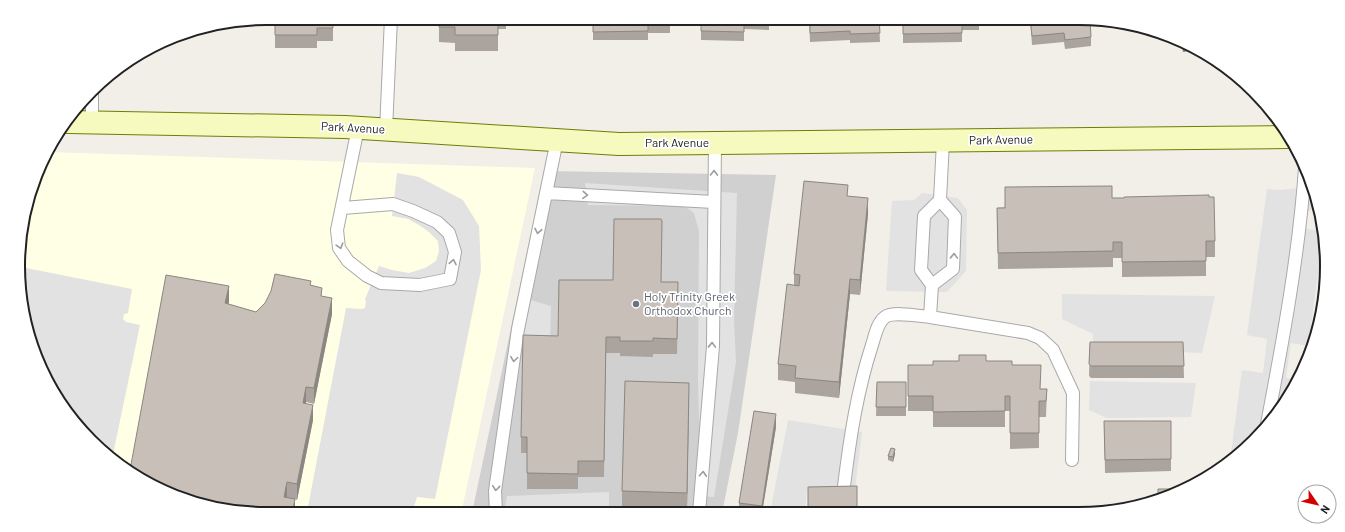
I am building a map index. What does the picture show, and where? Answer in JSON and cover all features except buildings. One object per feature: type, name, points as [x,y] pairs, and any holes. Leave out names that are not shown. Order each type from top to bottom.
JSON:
[{"type":"main road","name":"Park Avenue","points":[[73,122],[358,128],[619,144],[1282,137]]},
{"type":"lane","points":[[386,130],[391,25]]},
{"type":"lane","points":[[92,100],[92,122]]},
{"type":"lane","points":[[343,208],[393,204],[437,222],[449,233],[455,252],[450,279],[420,285],[381,283],[367,276],[348,260],[339,248],[337,230],[343,208],[358,128]]},
{"type":"lane","points":[[496,507],[495,491],[518,330],[557,140]]},
{"type":"lane","points":[[930,317],[932,285],[921,270],[924,216],[940,200],[943,141]]},
{"type":"lane","points":[[700,507],[713,346],[714,143]]},
{"type":"lane","points":[[546,193],[714,202]]},
{"type":"lane","points":[[1269,414],[1308,198]]},
{"type":"lane","points":[[932,285],[953,269],[955,217],[940,200]]},
{"type":"lane","points":[[844,486],[851,429],[864,371],[878,326],[884,317],[892,314],[930,317],[1028,333],[1040,338],[1053,350],[1073,393],[1072,460]]},
{"type":"shaded area","points":[[53,152],[535,168],[462,507],[266,507],[235,505],[219,502],[204,499],[174,489],[145,475],[119,457],[85,425],[57,386],[43,358],[33,328],[30,313],[27,297],[25,266],[27,235],[33,204],[43,174]]},
{"type":"shaded area","name":"Holy Trinity Greek Orthodox Church","points":[[544,171],[776,175],[738,433],[723,507],[473,507]]},
{"type":"shaded area","points":[[397,173],[419,177],[463,200],[479,226],[481,270],[435,499],[417,497],[414,507],[308,507],[346,308],[365,308],[365,299],[379,266],[409,273],[425,268],[436,261],[439,251],[438,241],[429,232],[408,219],[392,216]]},
{"type":"shaded area","points":[[585,183],[737,193],[734,319],[736,362],[714,497],[701,496],[698,380],[699,231],[694,213],[684,206],[588,205]]},
{"type":"shaded area","points":[[1306,187],[1312,204],[1313,208],[1308,212],[1306,223],[1307,229],[1317,230],[1320,262],[1309,336],[1306,346],[1291,343],[1286,378],[1292,379],[1288,386],[1260,425],[1231,453],[1242,370],[1263,373],[1267,339],[1247,335],[1267,189],[1280,190]]},
{"type":"shaded area","points":[[922,193],[958,198],[967,210],[966,271],[947,292],[886,291],[892,201],[914,200]]},
{"type":"shaded area","points":[[25,268],[132,289],[128,313],[124,314],[123,319],[126,322],[140,325],[113,452],[85,425],[75,413],[50,373],[43,358],[33,328],[27,297]]},
{"type":"shaded area","points":[[1062,294],[1215,296],[1202,353],[1093,348],[1093,334],[1062,319]]},
{"type":"shaded area","points":[[520,297],[551,306],[550,346],[512,340]]},
{"type":"shaded area","points":[[1090,381],[1196,383],[1191,417],[1107,418],[1089,410]]},
{"type":"shaded area","points":[[788,420],[862,432],[855,489],[807,489],[806,507],[771,507]]},
{"type":"shaded area","points":[[609,492],[609,507],[505,507],[507,496]]},
{"type":"place","name":"Holy Trinity Greek Orthodox Church","points":[[636,304]]}]
